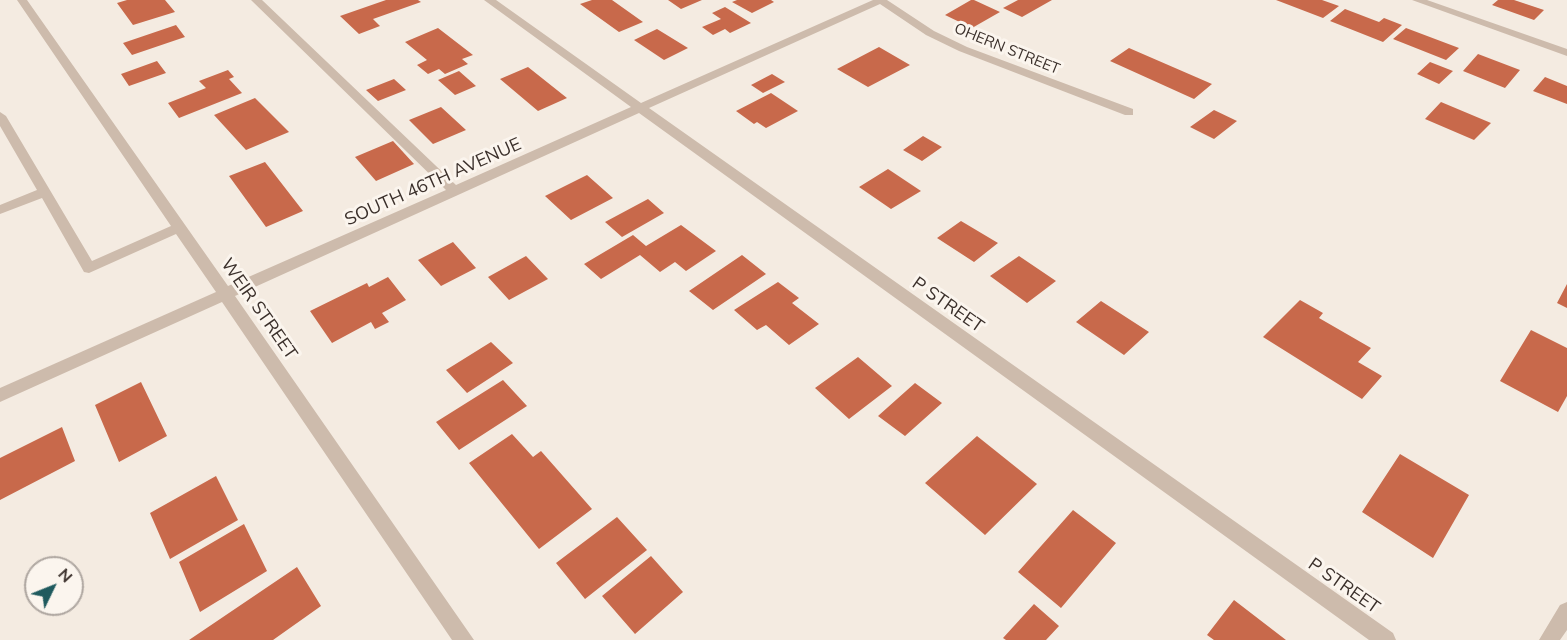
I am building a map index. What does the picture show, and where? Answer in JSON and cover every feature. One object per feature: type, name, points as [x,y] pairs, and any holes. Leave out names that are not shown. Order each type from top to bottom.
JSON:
[{"type":"street","name":"WEIR STREET","points":[[22,0],[464,640]]},
{"type":"street","points":[[256,0],[455,192]]},
{"type":"street","name":"P STREET","points":[[489,0],[1386,640]]},
{"type":"street","name":"SOUTH 46TH AVENUE","points":[[0,395],[881,0]]},
{"type":"street","name":"OHERN STREET","points":[[881,0],[930,33],[963,49],[1129,112]]},
{"type":"street","points":[[1418,0],[1567,53]]},
{"type":"street","points":[[0,116],[89,268],[180,227]]},
{"type":"street","points":[[0,210],[45,192]]},
{"type":"street","points":[[1550,640],[1567,612]]},
{"type":"building","points":[[127,0],[165,0],[175,12],[133,25],[117,3]]},
{"type":"building","points":[[386,0],[418,0],[421,2],[373,19],[380,26],[359,34],[340,16]]},
{"type":"building","points":[[592,0],[612,0],[643,22],[619,32],[580,4]]},
{"type":"building","points":[[668,0],[702,0],[681,9]]},
{"type":"building","points":[[771,0],[774,2],[752,13],[732,2]]},
{"type":"building","points":[[971,0],[1000,12],[972,28],[945,15]]},
{"type":"building","points":[[1018,0],[1052,0],[1022,17],[1003,8]]},
{"type":"building","points":[[1276,0],[1322,0],[1339,6],[1323,18]]},
{"type":"building","points":[[1498,0],[1514,0],[1544,10],[1534,20],[1492,5]]},
{"type":"building","points":[[725,7],[751,23],[730,33],[725,29],[713,35],[702,27],[721,19],[712,13]]},
{"type":"building","points":[[1345,9],[1379,22],[1384,18],[1402,25],[1383,42],[1330,21]]},
{"type":"building","points":[[176,25],[185,37],[132,55],[123,43]]},
{"type":"building","points":[[438,28],[473,55],[462,59],[468,64],[445,74],[439,69],[428,74],[417,65],[427,60],[405,42]]},
{"type":"building","points":[[1406,28],[1459,48],[1446,60],[1393,39]]},
{"type":"building","points":[[657,29],[688,48],[664,60],[634,40]]},
{"type":"building","points":[[879,47],[910,65],[868,87],[837,69]]},
{"type":"building","points":[[1129,48],[1212,84],[1194,99],[1110,61]]},
{"type":"building","points":[[1478,54],[1520,70],[1505,88],[1463,71]]},
{"type":"building","points":[[157,61],[166,73],[129,86],[121,74]]},
{"type":"building","points":[[1430,62],[1453,71],[1439,84],[1417,74]]},
{"type":"building","points":[[528,67],[567,98],[538,111],[500,79]]},
{"type":"building","points":[[228,70],[234,77],[229,79],[242,93],[179,118],[168,103],[206,88],[199,81]]},
{"type":"building","points":[[459,71],[476,86],[455,95],[438,80]]},
{"type":"building","points":[[772,74],[785,82],[763,93],[751,85]]},
{"type":"building","points":[[1545,77],[1567,86],[1567,104],[1533,91]]},
{"type":"building","points":[[394,79],[406,90],[378,101],[366,90]]},
{"type":"building","points":[[771,93],[798,111],[766,128],[757,122],[754,124],[736,111]]},
{"type":"building","points":[[255,98],[289,132],[246,150],[214,115]]},
{"type":"building","points":[[1441,102],[1491,123],[1474,140],[1425,119]]},
{"type":"building","points":[[441,107],[466,130],[433,144],[409,120]]},
{"type":"building","points":[[1214,110],[1237,121],[1214,139],[1190,127]]},
{"type":"building","points":[[923,136],[942,147],[922,161],[903,150]]},
{"type":"building","points":[[393,141],[414,164],[376,181],[355,157]]},
{"type":"building","points":[[265,162],[303,211],[266,227],[229,176]]},
{"type":"building","points":[[888,169],[921,191],[891,209],[859,187]]},
{"type":"building","points":[[587,175],[613,198],[571,220],[545,196]]},
{"type":"building","points":[[648,199],[664,213],[622,237],[605,222]]},
{"type":"building","points":[[961,221],[998,243],[974,262],[937,238]]},
{"type":"building","points":[[681,225],[716,251],[686,271],[675,262],[660,272],[640,255],[601,279],[584,264],[633,235],[646,246]]},
{"type":"building","points":[[453,242],[476,268],[441,286],[418,260]]},
{"type":"building","points":[[742,255],[766,274],[713,310],[689,291]]},
{"type":"building","points":[[526,256],[548,279],[509,300],[488,277]]},
{"type":"building","points":[[1019,256],[1056,281],[1027,303],[990,276]]},
{"type":"building","points":[[388,277],[406,300],[382,313],[389,322],[375,329],[371,322],[332,343],[310,311],[367,283],[369,287]]},
{"type":"building","points":[[778,282],[799,298],[792,303],[819,324],[789,345],[766,325],[757,330],[734,310]]},
{"type":"building","points":[[1567,284],[1567,308],[1557,303]]},
{"type":"building","points":[[1300,300],[1323,313],[1319,318],[1371,348],[1358,362],[1382,376],[1362,399],[1263,337]]},
{"type":"building","points":[[1101,301],[1149,332],[1124,355],[1076,322]]},
{"type":"building","points":[[1531,330],[1567,348],[1567,396],[1558,412],[1500,381]]},
{"type":"building","points":[[491,342],[513,363],[467,393],[446,370]]},
{"type":"building","points":[[858,357],[892,386],[849,419],[815,388]]},
{"type":"building","points":[[503,380],[527,406],[459,450],[436,422]]},
{"type":"building","points":[[141,382],[167,436],[119,462],[95,405]]},
{"type":"building","points":[[915,383],[942,403],[905,436],[878,416]]},
{"type":"building","points":[[62,427],[75,461],[0,500],[0,458]]},
{"type":"building","points":[[512,434],[533,457],[541,451],[592,509],[539,549],[469,463]]},
{"type":"building","points":[[977,436],[1037,484],[985,535],[925,483]]},
{"type":"building","points":[[1400,454],[1469,495],[1433,558],[1362,512]]},
{"type":"building","points":[[216,476],[238,520],[170,559],[150,513]]},
{"type":"building","points":[[1073,510],[1116,543],[1061,608],[1018,572]]},
{"type":"building","points":[[617,517],[647,550],[585,599],[556,563]]},
{"type":"building","points":[[244,524],[267,571],[200,612],[179,562]]},
{"type":"building","points":[[651,556],[683,592],[635,634],[602,596]]},
{"type":"building","points":[[297,567],[321,606],[273,640],[189,640]]},
{"type":"building","points":[[1234,600],[1286,640],[1214,640],[1207,635]]},
{"type":"building","points":[[1034,604],[1059,626],[1046,640],[1006,640],[1003,638]]}]
